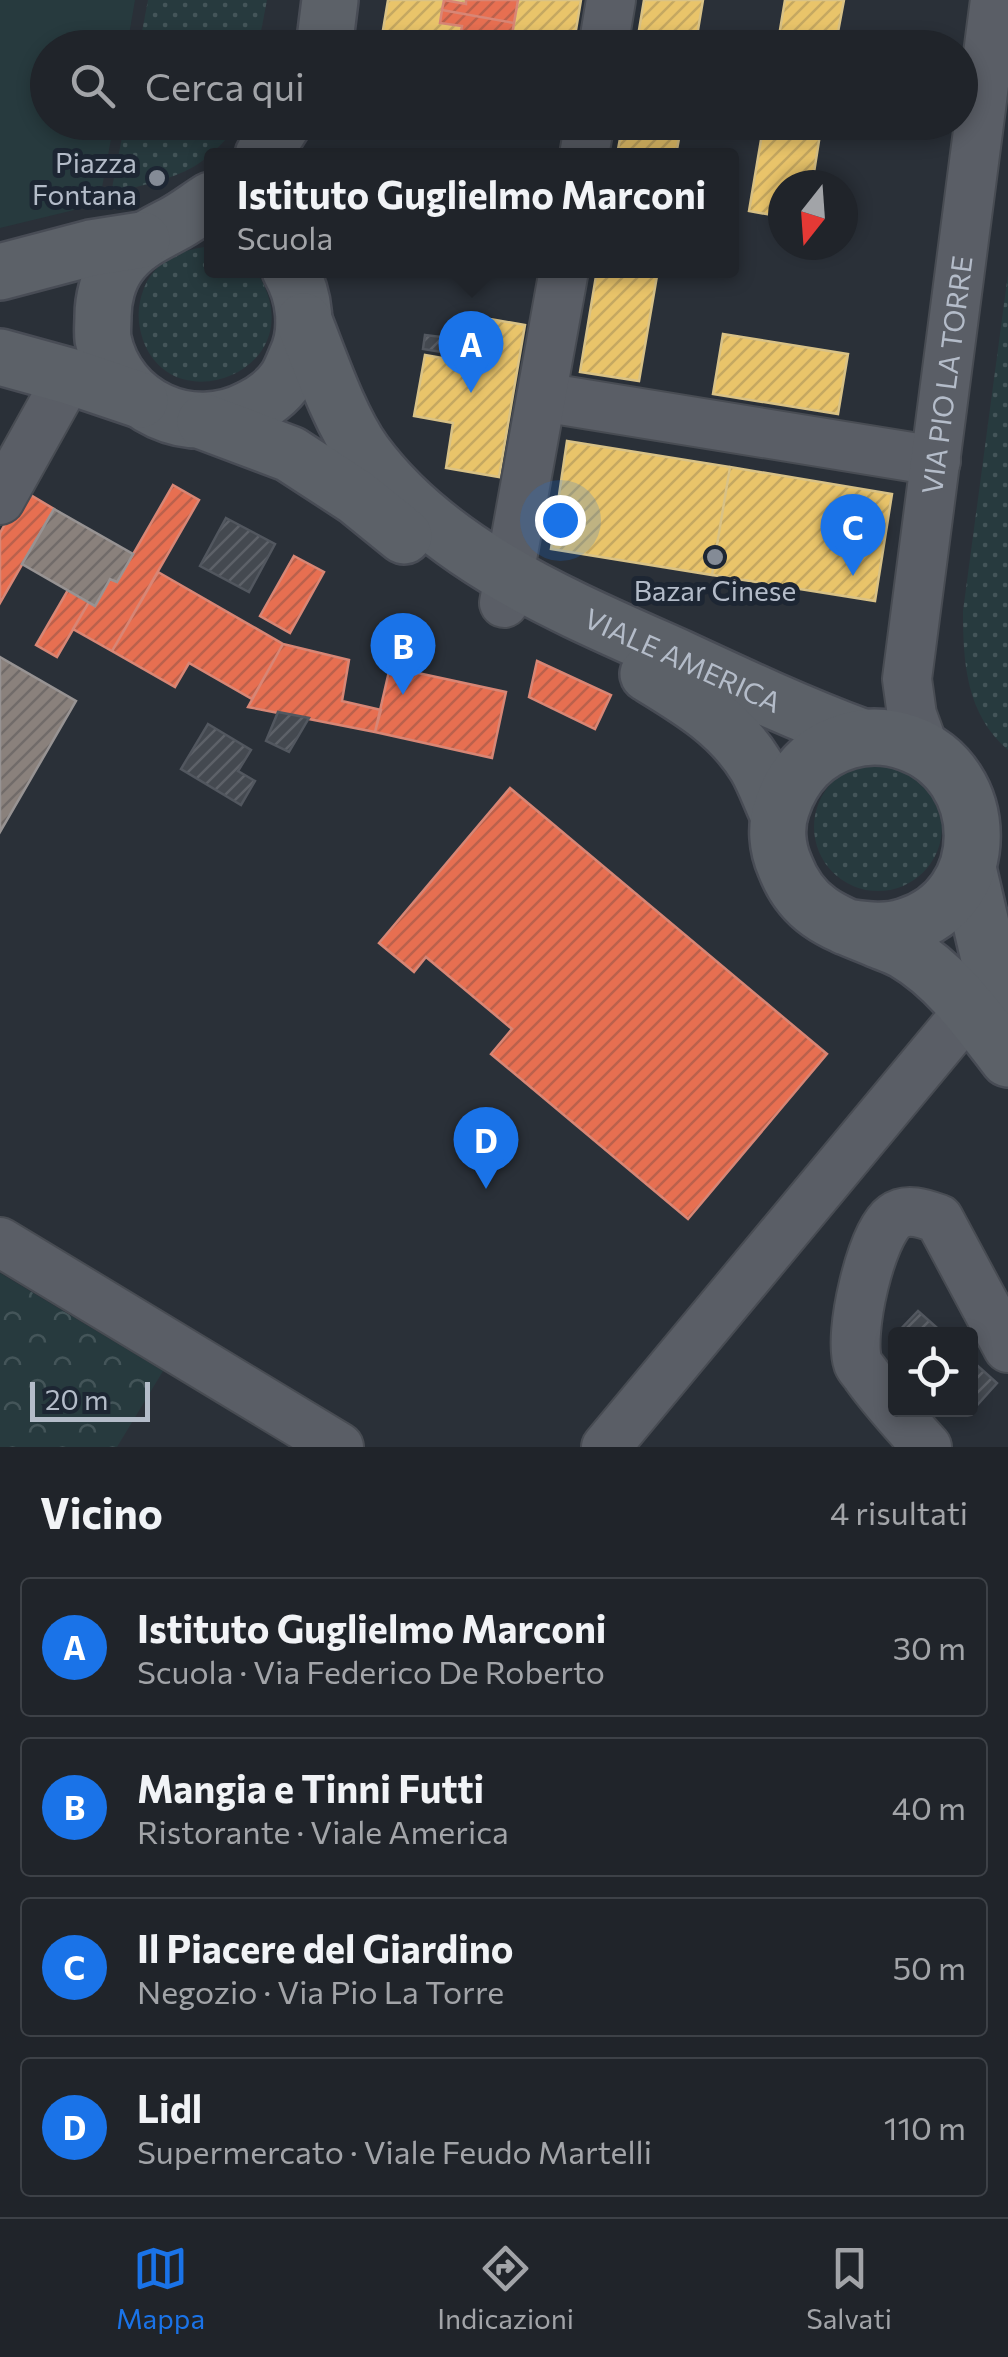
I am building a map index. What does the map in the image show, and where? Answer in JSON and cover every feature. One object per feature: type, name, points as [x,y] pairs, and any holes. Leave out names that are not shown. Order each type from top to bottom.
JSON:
[{"type":"main road","points":[[0,272],[185,221]]},
{"type":"main road","points":[[140,400],[116,372],[109,355],[103,338],[103,301],[116,267],[185,221]]},
{"type":"main road","points":[[205,422],[236,417],[263,402],[286,380],[299,352],[297,286]]},
{"type":"main road","name":"VIALE AMERICA","points":[[297,286],[333,394],[362,450],[393,488],[507,590],[698,704],[730,732],[756,766],[779,816]]},
{"type":"main road","name":"VIALE AMERICA","points":[[0,358],[69,376],[140,400],[170,417],[205,422],[290,454],[356,497],[429,556],[631,636],[862,737]]},
{"type":"main road","points":[[993,1024],[903,950],[814,910],[792,884],[779,852],[779,816],[789,787],[808,763],[832,746],[862,737],[894,738],[942,767],[1008,817]]},
{"type":"main road","points":[[942,767],[971,812],[971,897],[988,954],[993,1024]]},
{"type":"main road","points":[[846,927],[876,932],[907,926],[971,897]]},
{"type":"street","points":[[606,30],[611,0]]},
{"type":"street","name":"VIA PIO LA TORRE","points":[[978,133],[995,0]]},
{"type":"street","name":"VIA PIO LA TORRE","points":[[942,767],[912,715],[906,679],[977,140]]},
{"type":"street","points":[[507,590],[563,278]]},
{"type":"street","points":[[0,500],[69,376]]},
{"type":"street","points":[[542,397],[936,461]]},
{"type":"street","points":[[606,1447],[993,1024]]},
{"type":"street","points":[[630,1447],[993,1024]]},
{"type":"street","points":[[927,1447],[858,1363],[858,1304],[882,1229],[898,1214],[919,1212],[938,1218],[1008,1348]]},
{"type":"street","points":[[0,1242],[339,1447]]},
{"type":"green space","points":[[0,0],[135,0],[130,30],[30,30],[30,140],[111,140],[99,204],[0,228]]},
{"type":"green space","points":[[148,0],[267,0],[261,30],[142,30]]},
{"type":"green space","points":[[121,140],[225,140],[218,148],[204,148],[204,159],[185,171],[111,193]]},
{"type":"green space","points":[[204,247],[204,278],[259,278],[271,305],[269,334],[256,358],[235,374],[209,381],[183,379],[159,366],[143,340],[140,301],[148,279],[161,264],[186,251]]},
{"type":"green space","points":[[1008,274],[1008,750],[994,736],[975,704],[966,668],[963,611]]},
{"type":"green space","points":[[878,763],[902,768],[923,782],[937,803],[942,827],[937,851],[923,872],[902,886],[878,891],[854,886],[833,872],[819,851],[814,827],[819,803],[833,782],[854,768]]},
{"type":"green space","points":[[0,1273],[163,1371],[117,1447],[0,1447]]},
{"type":"building: Abitazioni","points":[[388,0],[444,0],[440,23],[462,26],[461,30],[383,30]]},
{"type":"building: Abitazioni","points":[[518,0],[581,0],[576,30],[513,30]]},
{"type":"building: Abitazioni","points":[[644,0],[703,0],[698,30],[639,30]]},
{"type":"building: Abitazioni","points":[[785,0],[844,0],[838,30],[780,30]]},
{"type":"building: Abitazioni","points":[[620,140],[679,140],[677,148],[618,148]]},
{"type":"building: Abitazioni","points":[[761,140],[819,140],[814,170],[768,170],[768,214],[749,211]]},
{"type":"building: Abitazioni","points":[[596,278],[657,278],[639,381],[580,372]]},
{"type":"building: Abitazioni","points":[[473,316],[525,325],[499,477],[446,468],[453,423],[414,416],[425,355],[465,362]]},
{"type":"building: Abitazioni","points":[[723,334],[848,354],[838,414],[713,394]]},
{"type":"building: Abitazioni","points":[[567,441],[730,467],[712,575],[551,549]]},
{"type":"building: Abitazioni","points":[[730,467],[892,494],[875,601],[712,575]]},
{"type":"building: Negozi","points":[[444,0],[466,4],[466,0],[518,0],[514,23],[442,10]]},
{"type":"building: Negozi","points":[[442,10],[514,23],[513,30],[461,30],[462,26],[440,23]]},
{"type":"building: Negozi","points":[[173,485],[199,500],[112,651],[73,629],[89,602],[95,606],[110,579],[117,582]]},
{"type":"building: Negozi","points":[[24,491],[54,509],[0,603],[0,533]]},
{"type":"building: Negozi","points":[[294,556],[324,572],[290,633],[260,616]]},
{"type":"building: Negozi","points":[[158,572],[283,644],[252,699],[189,663],[175,687],[112,651]]},
{"type":"building: Negozi","points":[[68,590],[89,602],[57,657],[36,645]]},
{"type":"building: Negozi","points":[[283,644],[349,660],[342,701],[381,710],[375,732],[248,707]]},
{"type":"building: Negozi","points":[[537,661],[611,695],[595,729],[529,697]]},
{"type":"building: Negozi","points":[[390,667],[506,692],[492,758],[375,732]]},
{"type":"building: Negozi","points":[[510,788],[827,1054],[688,1219],[491,1054],[512,1029],[426,957],[414,972],[379,943]]},
{"type":"building: Industria","points":[[54,509],[133,554],[117,582],[110,579],[95,606],[22,564]]},
{"type":"building: Industria","points":[[0,657],[76,701],[0,832]]},
{"type":"building: Altro","points":[[425,335],[450,338],[448,353],[423,349]]},
{"type":"building: Altro","points":[[226,518],[275,544],[249,592],[200,566]]},
{"type":"building: Altro","points":[[278,712],[309,718],[289,752],[266,741]]},
{"type":"building: Altro","points":[[208,724],[251,750],[238,771],[255,781],[241,805],[181,769]]},
{"type":"building: Altro","points":[[918,1311],[936,1327],[903,1327]]},
{"type":"building: Altro","points":[[978,1366],[997,1383],[978,1404]]},
{"type":"place","name":"Piazza Fontana","points":[[157,178]]},
{"type":"place","name":"Istituto Guglielmo Marconi","points":[[471,393]]},
{"type":"place","name":"Bazar Cinese","points":[[715,557]]},
{"type":"place","name":"Il Piacere del Giardino","points":[[853,576]]},
{"type":"place","name":"Mangia e Tinni Futti","points":[[403,695]]},
{"type":"place","name":"Lidl","points":[[486,1189]]}]
